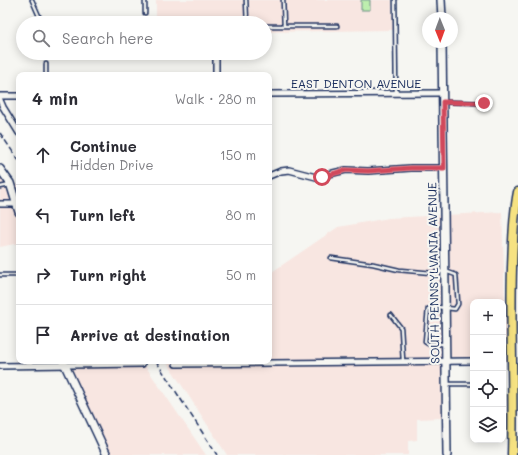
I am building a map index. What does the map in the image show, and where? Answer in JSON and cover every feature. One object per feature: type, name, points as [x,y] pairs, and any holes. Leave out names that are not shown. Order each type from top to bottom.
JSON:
[{"type":"main road","points":[[512,455],[513,237],[515,206],[518,192]]},
{"type":"street","points":[[441,0],[442,12]]},
{"type":"street","name":"SOUTH PENNSYLVANIA AVENUE","points":[[442,48],[447,455]]},
{"type":"street","points":[[216,60],[216,72]]},
{"type":"street","name":"EAST DENTON AVENUE","points":[[272,94],[443,93]]},
{"type":"street","points":[[0,96],[16,96]]},
{"type":"street","points":[[0,100],[16,128]]},
{"type":"street","points":[[272,175],[289,170],[316,177],[346,170],[368,171],[411,168],[444,168]]},
{"type":"street","points":[[0,169],[10,184],[16,201]]},
{"type":"street","points":[[0,204],[16,204]]},
{"type":"street","points":[[272,363],[470,361]]},
{"type":"street","points":[[0,366],[42,364]]},
{"type":"street","points":[[63,364],[107,455]]},
{"type":"lane","points":[[32,0],[39,16]]},
{"type":"lane","points":[[145,0],[145,12]]},
{"type":"lane","points":[[246,0],[247,16]]},
{"type":"lane","points":[[283,0],[284,26]]},
{"type":"lane","points":[[395,0],[396,94]]},
{"type":"lane","points":[[272,26],[337,26]]},
{"type":"lane","points":[[46,64],[46,72]]},
{"type":"lane","points":[[443,102],[484,103]]},
{"type":"lane","points":[[0,186],[10,184]]},
{"type":"lane","points":[[331,258],[373,264],[399,270],[432,273],[445,271],[456,276],[458,304],[455,310],[446,308],[428,309],[425,342],[428,344],[446,344]]},
{"type":"lane","points":[[0,275],[16,275]]},
{"type":"lane","points":[[391,316],[401,328],[403,361]]},
{"type":"lane","points":[[447,384],[470,384]]},
{"type":"shaded area","points":[[156,0],[392,0],[393,30],[272,32],[272,16],[156,16]]},
{"type":"shaded area","points":[[0,169],[10,183],[16,184],[16,244],[0,247]]},
{"type":"shaded area","points":[[502,212],[505,299],[470,299],[470,358],[441,357],[442,418],[417,419],[417,440],[408,441],[408,455],[227,455],[168,364],[272,364],[272,272],[338,227],[389,218]]},
{"type":"shaded area","points":[[506,331],[507,361],[506,361]]},
{"type":"shaded area","points":[[64,364],[64,365],[20,365]]},
{"type":"shaded area","points":[[144,364],[206,455],[107,455],[64,365]]},
{"type":"green space","points":[[361,0],[370,0],[370,10],[361,10]]},
{"type":"railway","points":[[0,133],[16,157]]},
{"type":"railway","points":[[158,364],[217,455]]},
{"type":"route","points":[[322,177],[346,170],[368,171],[411,168],[444,168],[443,102],[484,103]]}]
